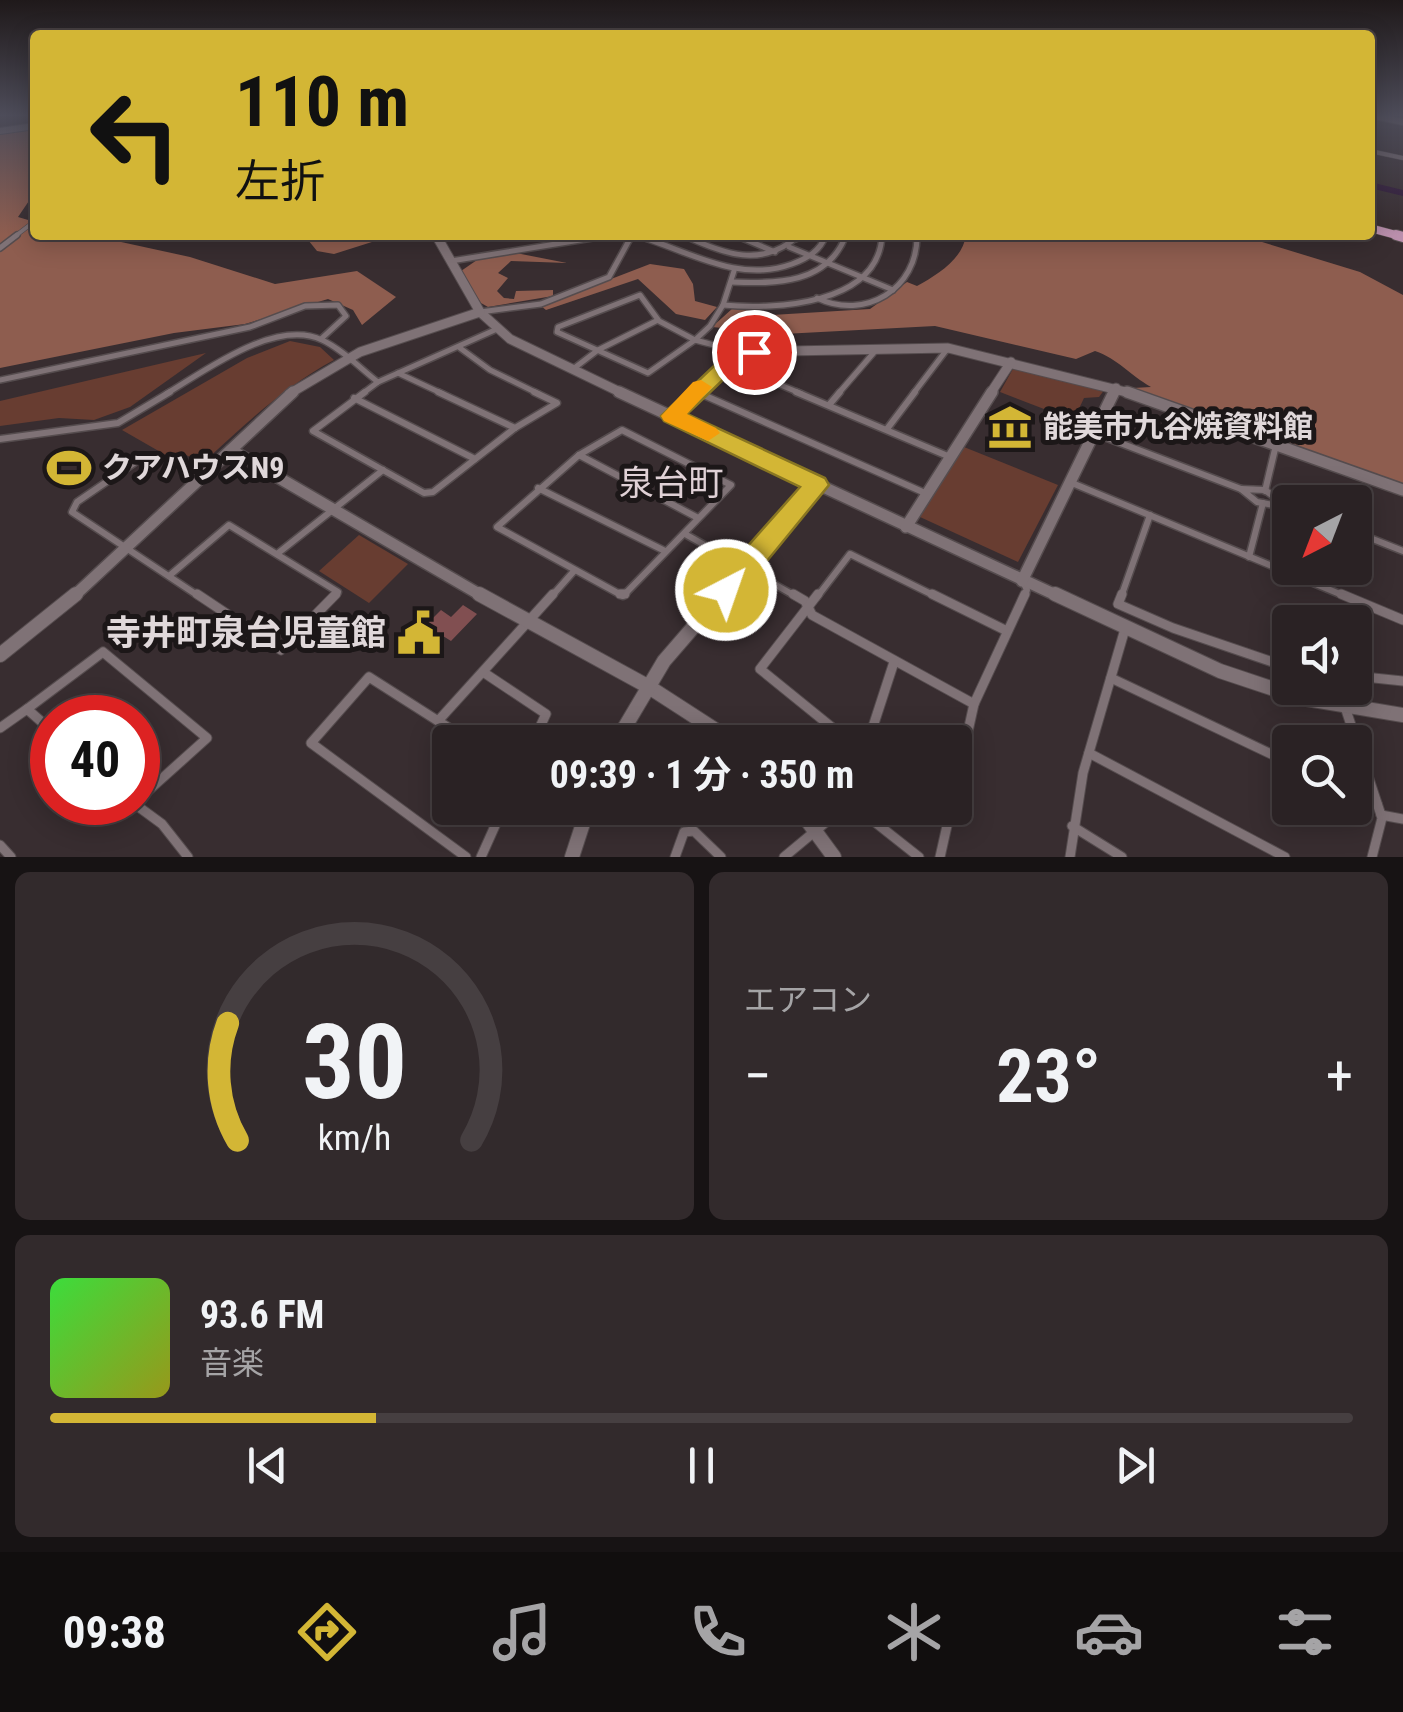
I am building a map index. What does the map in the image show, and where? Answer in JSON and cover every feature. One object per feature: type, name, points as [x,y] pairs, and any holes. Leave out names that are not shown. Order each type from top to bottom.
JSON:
[{"type":"main road","points":[[1375,231],[1403,239]]},
{"type":"street","points":[[0,248],[30,225]]},
{"type":"street","points":[[439,240],[480,312],[497,329],[533,352],[1022,581],[1244,680],[1345,707],[1403,715]]},
{"type":"street","points":[[517,240],[520,249]]},
{"type":"street","points":[[450,262],[578,240]]},
{"type":"street","points":[[0,655],[51,616],[128,547],[288,394],[348,358],[480,312],[541,304],[609,278],[631,240]]},
{"type":"street","points":[[648,240],[734,271],[777,270],[810,256],[826,240]]},
{"type":"street","points":[[695,240],[727,254],[763,257],[788,247],[794,240]]},
{"type":"street","points":[[746,240],[776,253]]},
{"type":"street","points":[[730,282],[790,280],[830,264],[844,240]]},
{"type":"street","points":[[723,305],[788,306],[817,298],[860,277],[880,257],[882,240]]},
{"type":"street","points":[[817,298],[829,307],[874,305],[894,290],[917,262],[917,240]]},
{"type":"street","points":[[788,247],[894,290]]},
{"type":"street","points":[[734,271],[723,305],[708,331],[692,340],[648,373],[557,332],[558,327],[640,295],[658,320],[692,340],[741,352],[948,348],[1116,388],[1403,490]]},
{"type":"street","points":[[0,380],[250,327],[304,306],[321,303],[345,310],[343,322],[322,339]]},
{"type":"street","points":[[572,370],[598,350],[658,320]]},
{"type":"street","points":[[460,348],[490,370],[558,403],[515,428],[433,492],[424,493],[316,436],[314,430],[378,382],[497,329]]},
{"type":"street","points":[[0,440],[118,423],[248,346],[286,335],[322,339],[378,382]]},
{"type":"street","points":[[887,429],[948,348]]},
{"type":"street","points":[[829,405],[876,349]]},
{"type":"street","points":[[672,416],[741,352]]},
{"type":"street","points":[[728,362],[951,458]]},
{"type":"street","points":[[906,527],[1012,362]]},
{"type":"street","points":[[398,374],[515,428]]},
{"type":"street","points":[[1022,581],[1116,388]]},
{"type":"street","points":[[696,392],[926,494]]},
{"type":"street","points":[[354,398],[475,459]]},
{"type":"street","points":[[622,430],[732,485],[622,596],[497,527],[538,488],[579,455],[622,430]]},
{"type":"street","points":[[1094,433],[1241,489],[1255,487],[1272,496]]},
{"type":"street","points":[[1265,491],[1276,444]]},
{"type":"street","points":[[231,450],[707,725]]},
{"type":"street","points":[[579,455],[698,518]]},
{"type":"street","points":[[134,463],[77,502],[72,512],[281,650],[338,592],[229,526],[170,576]]},
{"type":"street","points":[[277,554],[383,470]]},
{"type":"street","points":[[1069,482],[1403,620]]},
{"type":"street","points":[[626,725],[664,661],[817,485]]},
{"type":"street","points":[[538,488],[665,552]]},
{"type":"street","points":[[1241,489],[1245,496],[1272,505]]},
{"type":"street","points":[[1250,556],[1262,503]]},
{"type":"street","points":[[1150,516],[1118,604],[1173,628],[1272,662]]},
{"type":"street","points":[[684,534],[805,601],[812,615],[974,704]]},
{"type":"street","points":[[1372,539],[1403,551]]},
{"type":"street","points":[[829,725],[760,668],[850,554],[1008,630]]},
{"type":"street","points":[[438,721],[574,571]]},
{"type":"street","points":[[969,725],[974,704],[1027,590],[1022,581]]},
{"type":"street","points":[[1070,857],[1072,826],[1088,753],[1126,628]]},
{"type":"street","points":[[46,695],[103,652],[154,695]]},
{"type":"street","points":[[874,725],[894,662]]},
{"type":"street","points":[[484,672],[546,714],[541,725]]},
{"type":"street","points":[[444,725],[369,678],[311,743],[466,857]]},
{"type":"street","points":[[1111,678],[1272,754]]},
{"type":"street","points":[[1372,678],[1403,681]]},
{"type":"street","points":[[160,700],[206,738],[160,779]]},
{"type":"street","points":[[0,728],[30,707]]},
{"type":"street","points":[[1345,707],[1380,810],[1372,857]]},
{"type":"street","points":[[27,709],[30,712]]},
{"type":"street","points":[[1088,753],[1284,857]]},
{"type":"street","points":[[1372,805],[1403,819]]},
{"type":"street","points":[[160,822],[188,857]]},
{"type":"street","points":[[481,857],[495,825]]},
{"type":"street","points":[[572,857],[582,825]]},
{"type":"street","points":[[813,825],[834,857]]},
{"type":"street","points":[[784,857],[821,825]]},
{"type":"street","points":[[879,825],[919,857]]},
{"type":"street","points":[[940,857],[947,825]]},
{"type":"street","points":[[1072,826],[1122,857]]},
{"type":"street","points":[[675,857],[684,832],[694,831],[721,857]]},
{"type":"street","points":[[0,845],[11,857]]},
{"type":"shaded area","points":[[0,155],[30,155],[30,199],[18,217],[30,221],[30,240],[112,240],[190,257],[275,284],[357,271],[396,297],[362,325],[353,310],[328,299],[245,324],[174,333],[0,368]]},
{"type":"shaded area","points":[[308,240],[378,240],[334,254],[317,251]]},
{"type":"shaded area","points":[[965,240],[1255,240],[1360,272],[1403,295],[1403,486],[1133,388],[1151,387],[1095,351],[1076,359],[935,326],[783,334],[712,327],[733,308],[772,315],[870,309],[907,282],[917,286],[941,271]]},
{"type":"shaded area","points":[[516,253],[567,263],[511,261],[498,273],[508,278],[497,291],[504,298],[514,299],[516,291],[553,290],[553,296],[488,307],[481,303],[461,271],[477,260]]},
{"type":"shaded area","points":[[650,264],[684,269],[693,284],[695,301],[717,307],[705,320],[676,314],[638,279],[546,310],[541,306]]},
{"type":"shaded area","points":[[290,341],[320,347],[334,360],[281,394],[203,463],[186,455],[176,461],[122,430],[247,358]]},
{"type":"shaded area","points":[[206,353],[130,407],[94,420],[59,418],[0,426],[0,401]]},
{"type":"shaded area","points":[[1014,367],[1105,389],[1099,397],[1084,398],[1076,415],[1044,409],[1000,392]]},
{"type":"shaded area","points":[[964,447],[1058,485],[1018,562],[920,517]]},
{"type":"shaded area","points":[[359,535],[408,564],[369,603],[319,571]]},
{"type":"building","points":[[463,605],[477,614],[451,641],[443,636],[423,658],[405,646],[441,610],[451,617]]},
{"type":"waterway","points":[[1375,186],[1403,193]]},
{"type":"slow traffic","points":[[701,387],[672,416],[708,433]]},
{"type":"place","name":"能美市九谷焼資料館","points":[[1010,427]]},
{"type":"place","name":"クアハウスN9","points":[[69,468]]},
{"type":"place","name":"寺井町泉台児童館","points":[[419,633]]},
{"type":"district","name":"泉台町","points":[[671,483]]},
{"type":"route","points":[[726,590],[817,485],[672,416],[741,352],[754,352]]}]
